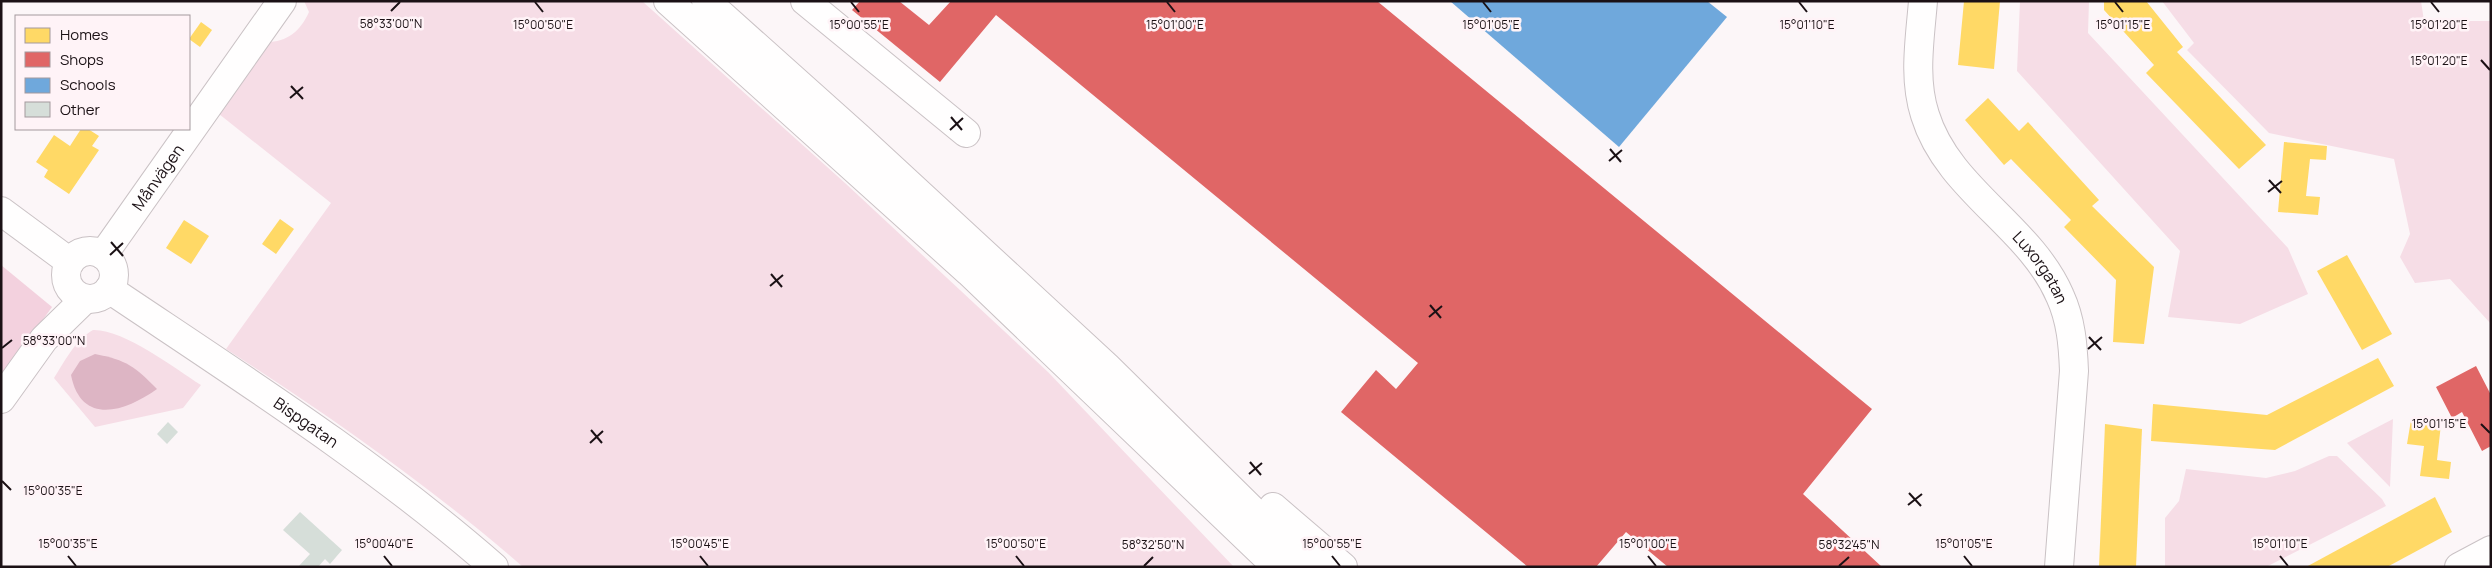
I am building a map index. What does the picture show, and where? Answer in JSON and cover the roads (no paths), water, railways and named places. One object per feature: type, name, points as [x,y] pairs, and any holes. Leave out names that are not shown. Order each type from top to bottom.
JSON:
[{"type":"main road","name":"Månvägen","points":[[83,283],[113,282],[112,267],[103,255],[282,1]]},
{"type":"main road","points":[[668,1],[962,265],[1277,567]]},
{"type":"main road","points":[[706,1],[1106,366],[1310,567]]},
{"type":"main road","points":[[805,1],[966,133]]},
{"type":"main road","name":"Luxorgatan","points":[[1923,1],[1918,76],[1920,98],[1932,132],[1940,149],[1965,182],[2045,269],[2060,296],[2068,320],[2073,346],[2074,370],[2059,567]]},
{"type":"main road","name":"Bispgatan","points":[[1,211],[83,283],[347,452],[405,494],[494,567]]},
{"type":"main road","points":[[1,400],[44,339],[49,316],[83,283]]},
{"type":"main road","points":[[1106,366],[1343,567]]},
{"type":"main road","points":[[1223,514],[1262,567]]},
{"type":"main road","points":[[2459,567],[2491,550]]}]
